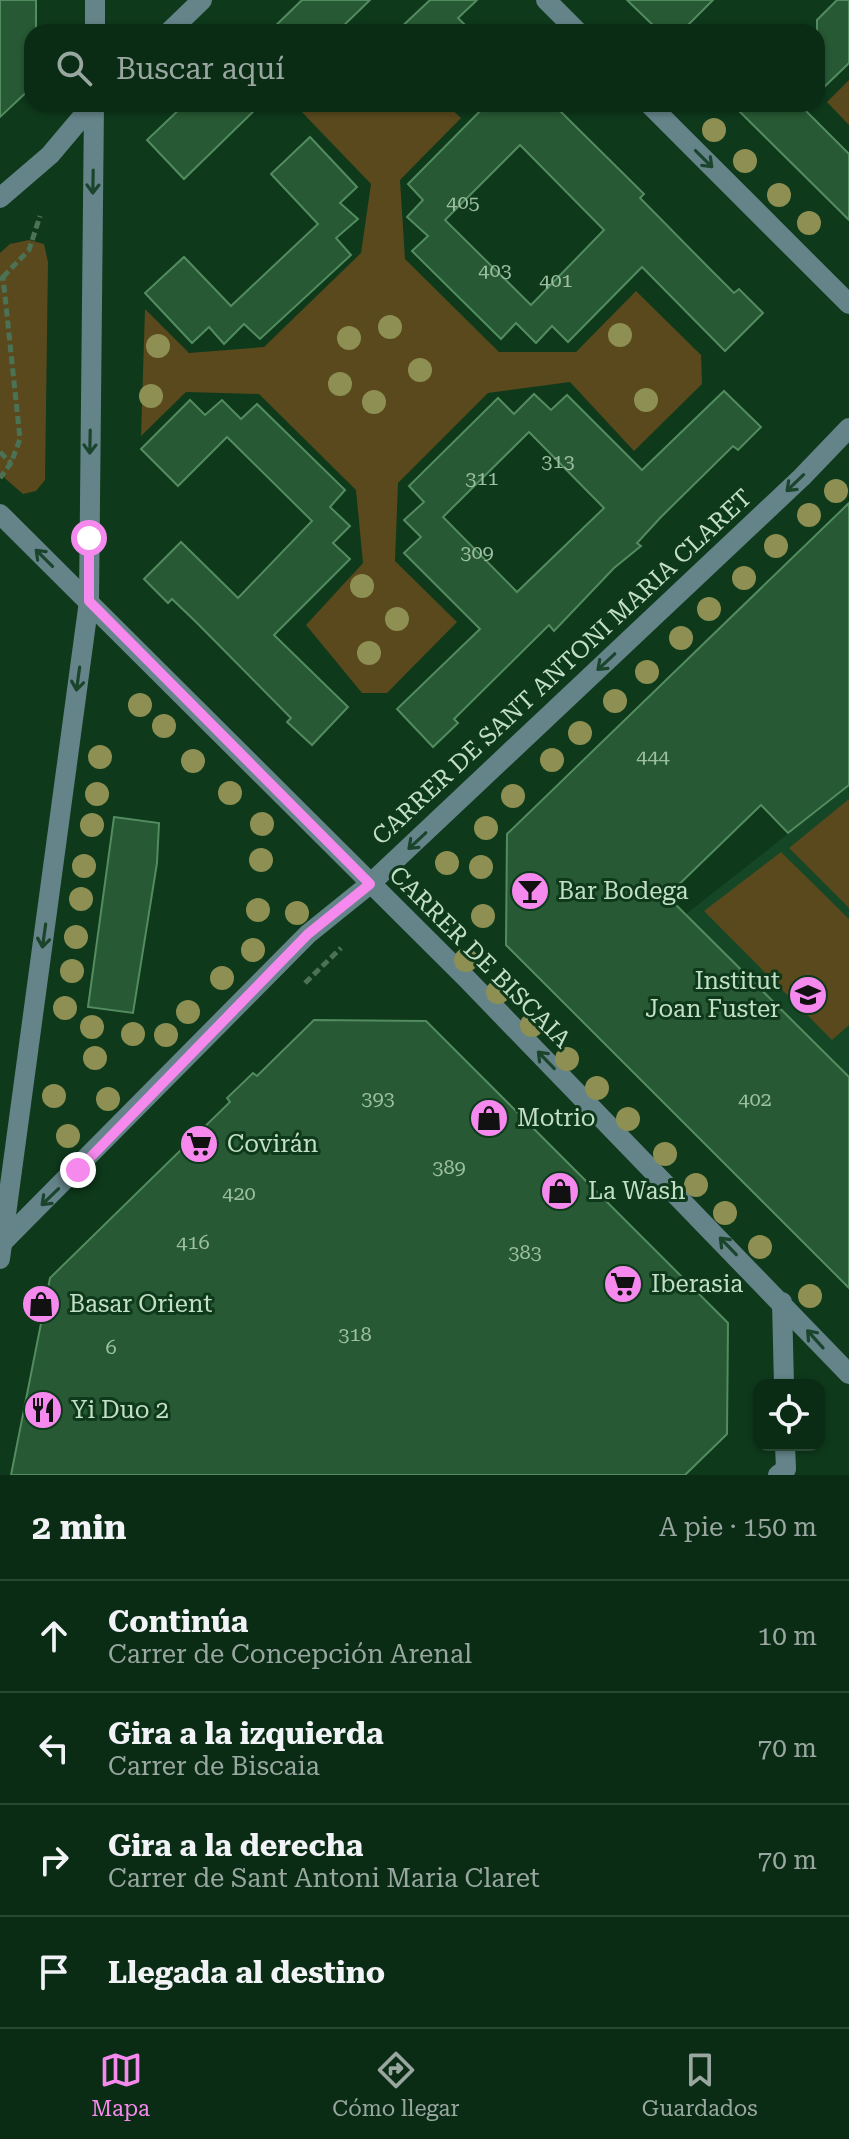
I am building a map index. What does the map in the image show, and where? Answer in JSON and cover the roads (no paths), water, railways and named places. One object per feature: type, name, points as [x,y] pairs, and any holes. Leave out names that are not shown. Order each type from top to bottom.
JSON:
[{"type":"street","points":[[95,0],[95,24]]},
{"type":"street","points":[[177,24],[202,0]]},
{"type":"street","points":[[546,0],[570,24]]},
{"type":"street","points":[[0,198],[50,154],[87,112]]},
{"type":"street","points":[[1,1248],[89,601],[94,112]]},
{"type":"street","points":[[657,112],[849,304]]},
{"type":"street","name":"CARRER DE SANT ANTONI MARIA CLARET","points":[[1,1248],[308,934],[370,884],[802,477],[849,428]]},
{"type":"street","name":"CARRER DE BISCAIA","points":[[0,514],[370,884],[782,1302],[849,1374]]},
{"type":"street","points":[[782,1302],[784,1379]]},
{"type":"street","points":[[778,1475],[786,1469],[785,1451]]},
{"type":"place","name":"Bar Bodega","points":[[530,891]]},
{"type":"place","name":"Institut Joan Fuster","points":[[808,995]]},
{"type":"place","name":"Motrio","points":[[489,1118]]},
{"type":"place","name":"Covirán","points":[[199,1144]]},
{"type":"place","name":"La Wash","points":[[560,1191]]},
{"type":"place","name":"Iberasia","points":[[623,1284]]},
{"type":"place","name":"Basar Orient","points":[[41,1304]]},
{"type":"place","name":"Yi Duo 2","points":[[43,1410]]}]
